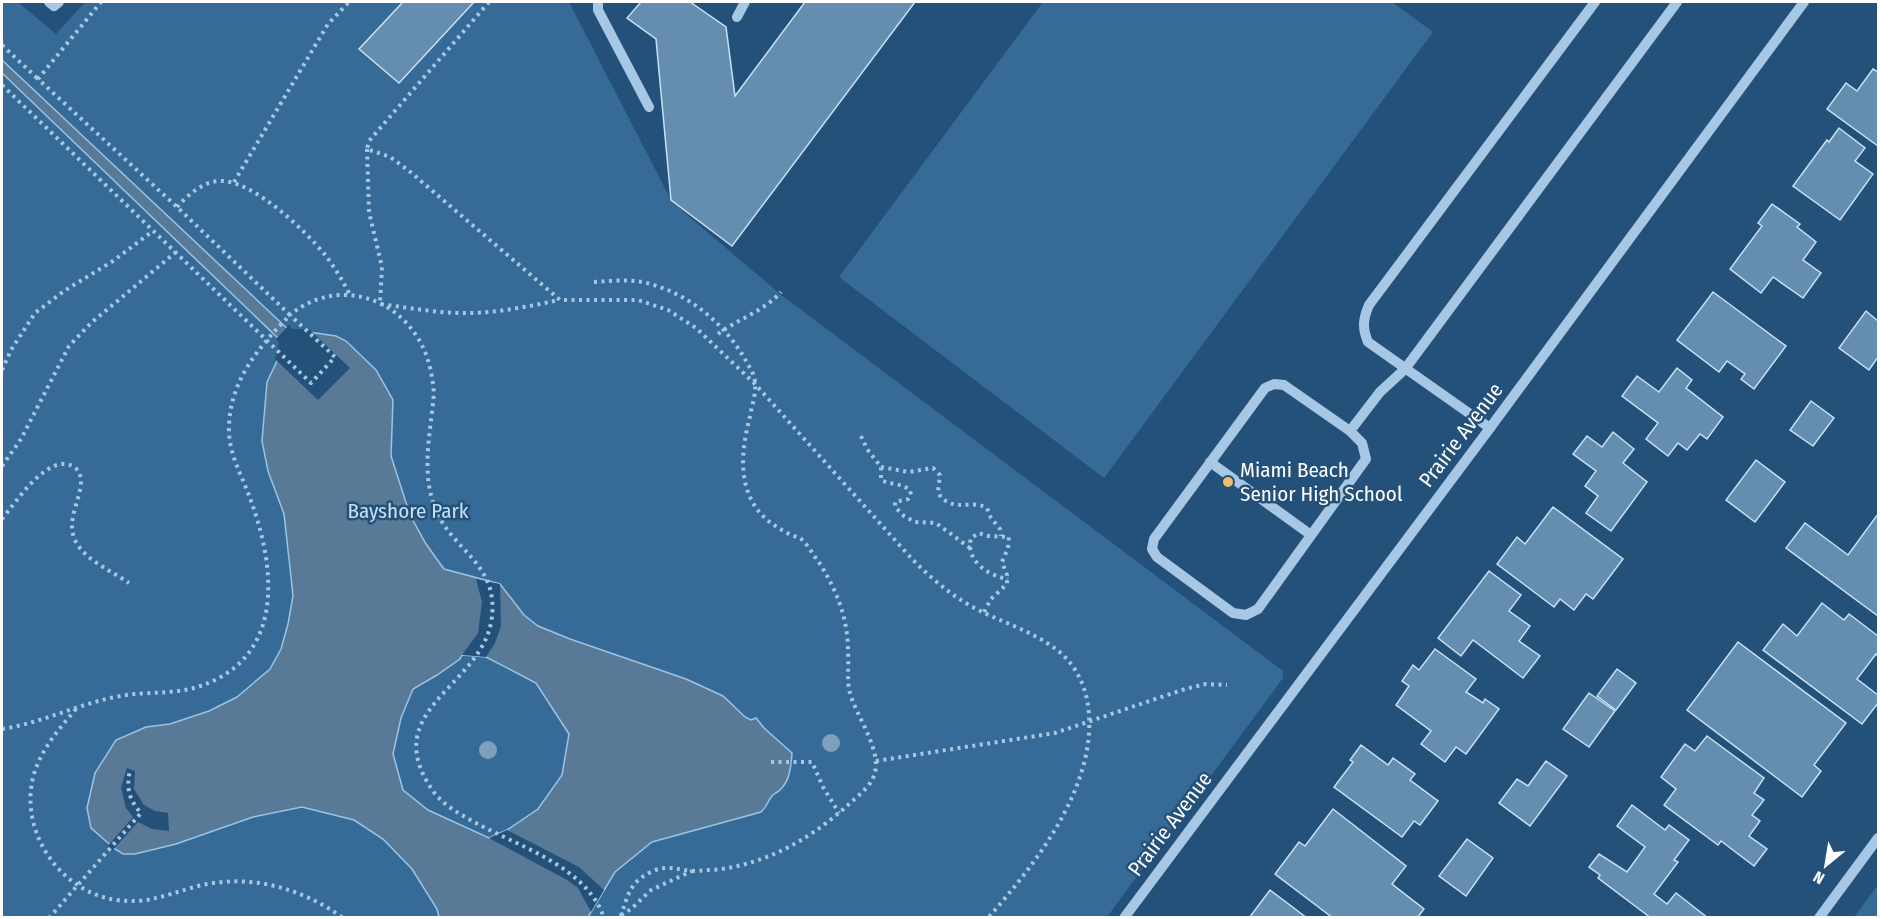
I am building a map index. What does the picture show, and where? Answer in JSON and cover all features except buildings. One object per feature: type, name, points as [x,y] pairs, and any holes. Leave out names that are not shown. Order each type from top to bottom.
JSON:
[{"type":"street","points":[[49,2],[54,6],[59,2]]},
{"type":"street","points":[[598,2],[598,10],[649,107]]},
{"type":"street","points":[[737,17],[745,2]]},
{"type":"street","points":[[1490,428],[1368,342],[1363,330],[1364,317],[1369,305],[1595,2]]},
{"type":"street","points":[[1350,431],[1380,392],[1405,369],[1677,2]]},
{"type":"street","name":"Prairie Avenue","points":[[1124,918],[1490,428],[1804,2]]},
{"type":"street","points":[[1274,384],[1284,385],[1350,431],[1362,443],[1366,459],[1258,609],[1246,615],[1233,613],[1157,557],[1152,549],[1154,539],[1210,462],[1265,388],[1274,384]]},
{"type":"street","points":[[1210,462],[1311,535]]},
{"type":"street","points":[[1819,918],[1878,838]]},
{"type":"path","points":[[38,80],[101,2]]},
{"type":"path","points":[[234,182],[328,24],[349,2]]},
{"type":"path","points":[[380,304],[382,267],[369,212],[367,149],[369,141],[489,2]]},
{"type":"path","points":[[2,45],[335,357],[311,383],[2,85]]},
{"type":"path","points":[[367,149],[390,157],[408,170],[560,300]]},
{"type":"path","points":[[177,207],[188,195],[203,185],[218,181],[234,182],[254,192],[281,212],[324,254],[350,295]]},
{"type":"path","points":[[2,369],[11,350],[35,313],[64,291],[113,261],[153,231]]},
{"type":"path","points":[[2,466],[21,439],[69,346],[91,323],[176,252]]},
{"type":"path","points":[[594,282],[624,280],[660,287],[698,308],[724,330],[738,346],[754,376],[755,384],[743,449],[744,474],[748,493],[757,509],[769,523],[800,538],[820,564],[834,588],[845,619],[849,650],[849,687],[874,748],[876,761],[873,779],[839,813],[794,844],[771,856],[726,868],[692,871],[680,875],[651,890],[621,916]]},
{"type":"path","points":[[718,334],[768,304],[781,292]]},
{"type":"path","points":[[2,729],[37,722],[122,695],[190,690],[229,672],[244,657],[256,640],[266,616],[269,578],[262,538],[252,504],[231,450],[229,424],[238,382],[251,359],[290,315],[314,300],[333,295],[368,298],[399,316],[422,345],[429,363],[434,393],[427,463],[431,497],[443,525],[467,551],[487,579],[492,606],[491,622],[478,655],[433,703],[426,714],[417,739],[420,767],[426,781],[445,804],[560,867],[582,882],[596,900],[604,918]]},
{"type":"path","points":[[380,304],[472,313],[527,307],[560,300],[638,300],[668,310],[696,328],[755,384],[912,559],[952,594],[1050,645],[1065,656],[1086,690],[1090,722],[1085,762],[1064,810],[1035,859],[988,918]]},
{"type":"path","points":[[861,436],[867,449],[881,467],[882,480],[902,485],[912,492],[908,499],[895,502],[898,510],[915,522],[936,523],[970,548],[984,571],[1008,579]]},
{"type":"path","points":[[2,519],[53,464],[61,463],[75,467],[80,473],[81,480],[72,523],[76,543],[93,559],[129,583]]},
{"type":"path","points":[[881,467],[909,472],[930,468],[936,470],[940,475],[938,491],[941,498],[958,507],[978,504],[987,508],[991,518],[1000,529],[1001,536]]},
{"type":"path","points":[[970,548],[971,538],[979,533],[1009,537],[1008,548],[1002,562],[1008,579],[1007,584],[991,599],[984,612]]},
{"type":"path","points":[[876,761],[1055,733],[1185,689],[1206,684],[1227,685]]},
{"type":"path","points":[[76,708],[53,735],[38,763],[32,781],[30,803],[34,828],[45,852],[58,868],[78,885],[92,894],[105,898],[138,901],[154,900],[210,884],[261,883],[305,895],[330,908],[343,918]]},
{"type":"path","points":[[771,762],[812,762],[823,787],[839,813]]},
{"type":"path","points":[[49,918],[141,813],[129,796],[130,770]]},
{"type":"path","points":[[621,916],[629,892],[644,875],[665,867],[692,871]]},
{"type":"green space","name":"Bayshore Park","points":[[2,2],[18,2],[56,34],[85,2],[569,2],[672,202],[780,294],[1283,671],[1283,678],[1107,917],[2,918]]},
{"type":"green space","points":[[1043,2],[1392,2],[1433,32],[1104,478],[839,277]]},
{"type":"green space","points":[[1878,885],[1878,917],[1854,917]]},
{"type":"shaded area","points":[[2,60],[291,332],[302,331],[336,336],[346,341],[376,370],[393,400],[391,456],[410,515],[426,544],[444,569],[500,584],[524,615],[538,626],[686,679],[723,696],[745,717],[751,720],[756,718],[792,753],[786,782],[763,810],[652,842],[615,872],[588,917],[439,917],[437,909],[412,869],[383,839],[354,820],[302,807],[253,817],[176,844],[135,854],[123,854],[91,828],[87,808],[95,773],[116,740],[146,727],[170,724],[209,711],[237,697],[270,669],[281,649],[293,596],[284,514],[268,471],[262,441],[267,382],[277,361],[282,342],[2,73]],"holes":[[[462,655],[486,657],[536,683],[569,734],[562,775],[538,809],[507,830],[489,838],[428,810],[403,790],[393,754],[401,718],[413,689],[437,675],[460,659]]]},
{"type":"pier","points":[[289,325],[292,329],[309,329],[350,368],[318,400],[275,359],[279,342],[276,339]]},
{"type":"pier","points":[[476,579],[500,584],[501,626],[495,643],[486,657],[462,655],[478,633],[482,602]]},
{"type":"pier","points":[[127,768],[135,771],[134,789],[144,805],[155,811],[168,813],[169,831],[152,829],[138,822],[112,851],[107,847],[133,817],[126,808],[121,788]]},
{"type":"pier","points":[[507,830],[579,867],[604,890],[591,912],[578,888],[567,880],[489,838]]},
{"type":"place","name":"Miami Beach Senior High School","points":[[1228,482]]}]
